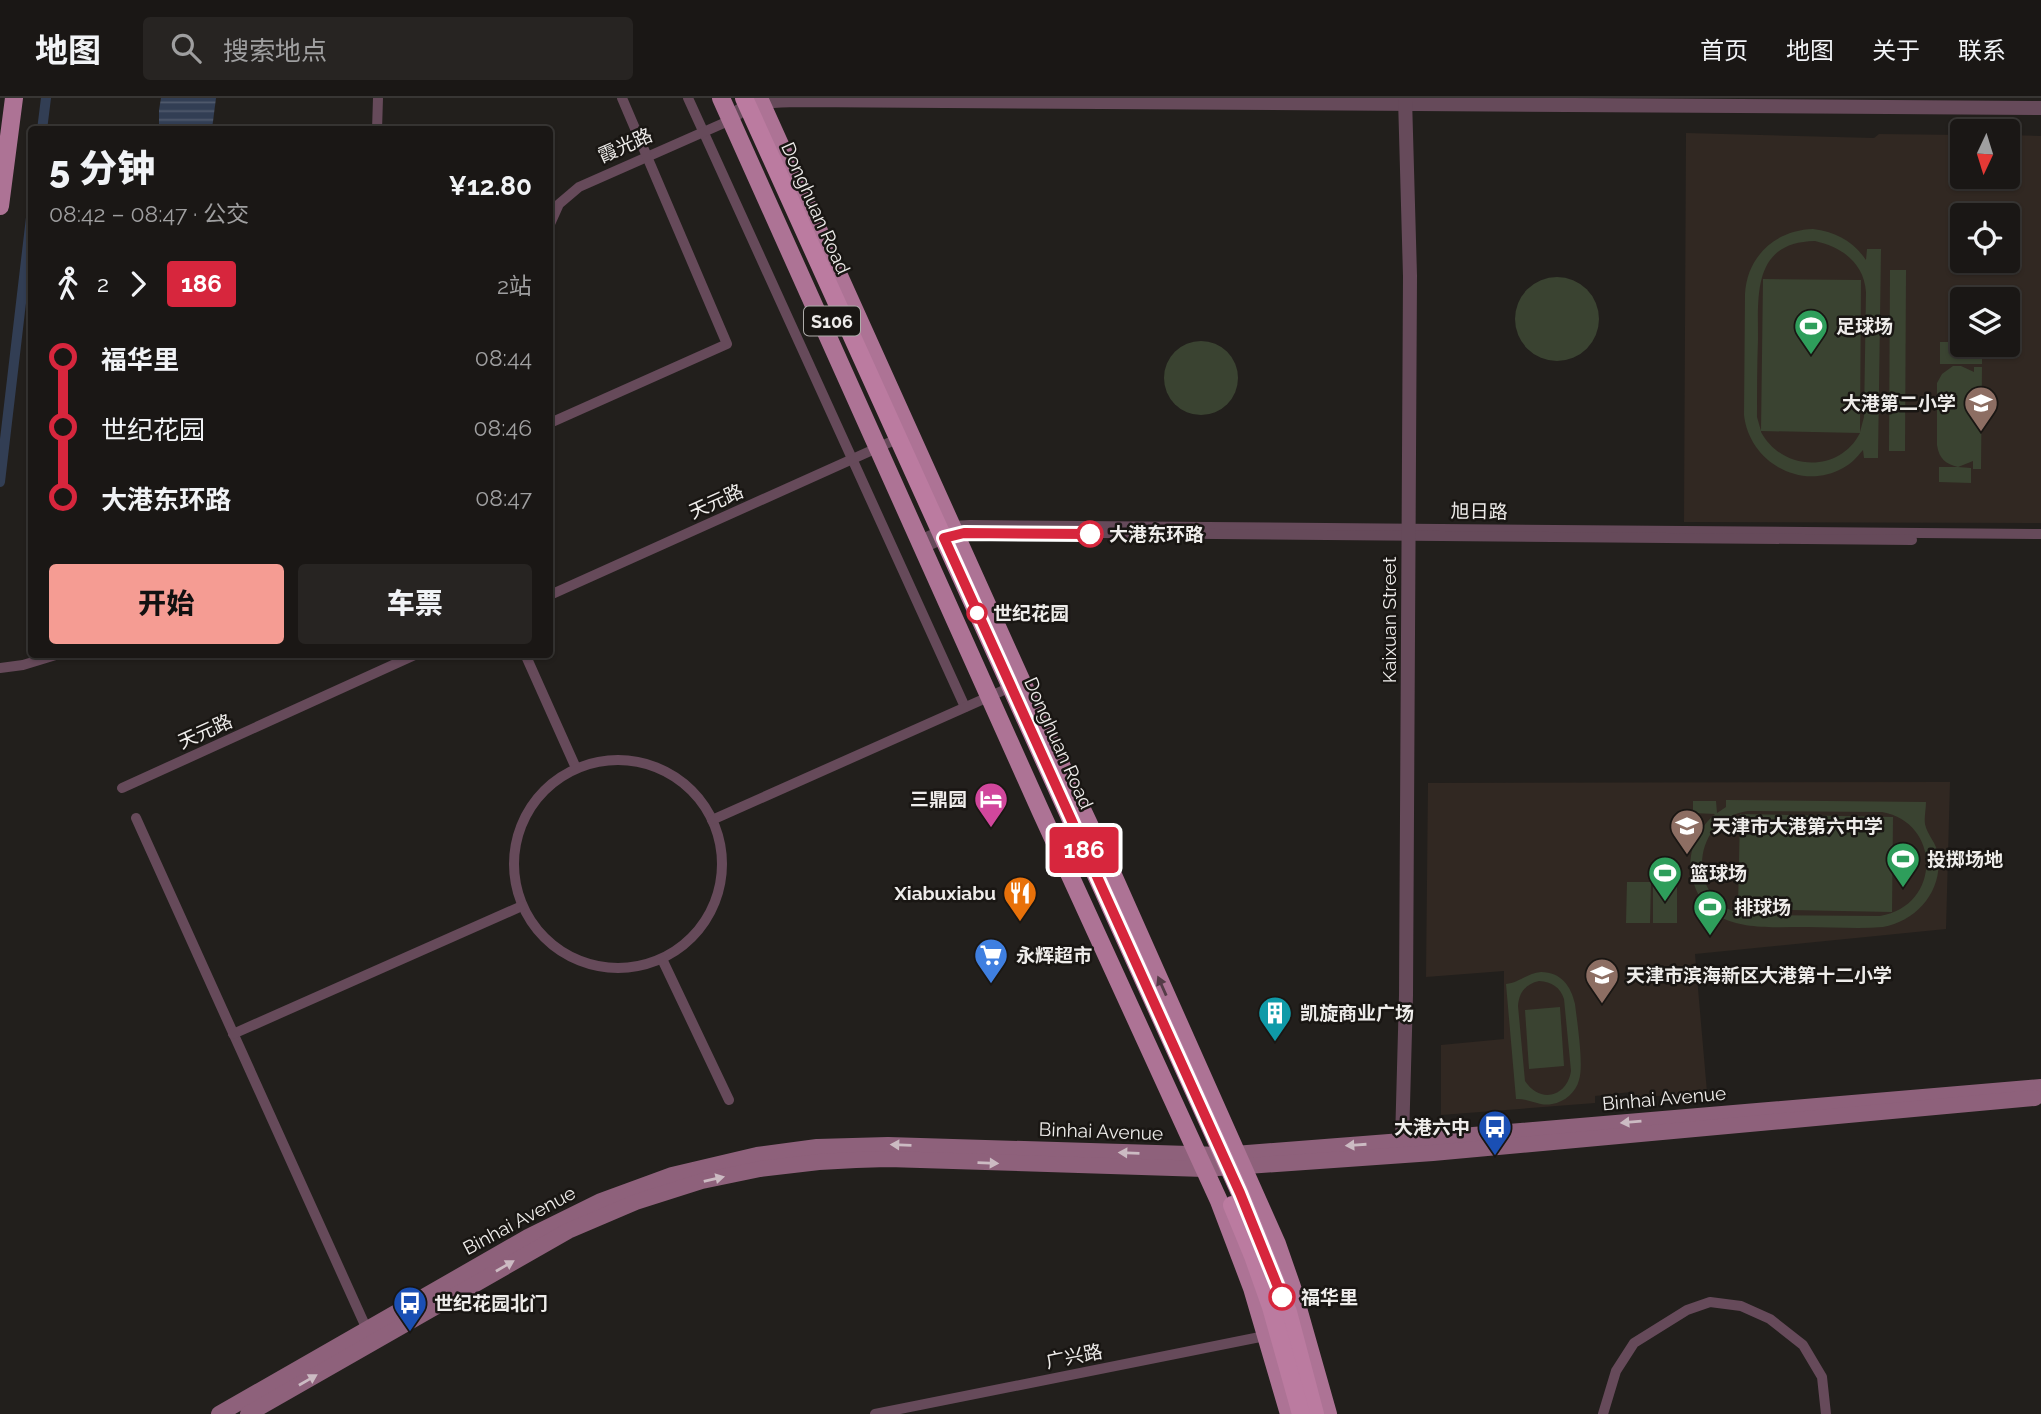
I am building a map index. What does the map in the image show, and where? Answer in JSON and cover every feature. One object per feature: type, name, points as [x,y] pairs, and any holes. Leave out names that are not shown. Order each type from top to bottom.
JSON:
[{"type":"highway","name":"Donghuan Road","points":[[746,107],[887,442],[937,537],[1220,1161],[1262,1244],[1288,1312],[1315,1414]]},
{"type":"highway","name":"Donghuan Road","points":[[1220,1161],[1253,1256],[1273,1334],[1301,1414]]},
{"type":"main road","points":[[0,153],[7,98]]},
{"type":"main road","points":[[0,206],[14,98]]},
{"type":"main road","points":[[721,98],[746,107],[937,537]]},
{"type":"main road","points":[[1006,689],[1220,1161],[1277,1244],[1328,1414]]},
{"type":"main road","name":"Binhai Avenue","points":[[1220,1161],[1407,1141],[2041,1087]]},
{"type":"main road","name":"Binhai Avenue","points":[[248,1414],[528,1237],[578,1212],[647,1183],[725,1162],[817,1147],[888,1145],[1220,1161],[1433,1153],[2041,1098]]},
{"type":"main road","points":[[1273,1334],[1289,1414]]},
{"type":"main road","name":"Binhai Avenue","points":[[219,1414],[370,1336]]},
{"type":"street","points":[[377,126],[378,98]]},
{"type":"street","points":[[553,422],[727,344],[621,98]]},
{"type":"street","points":[[688,98],[965,707]]},
{"type":"street","name":"霞光路","points":[[553,217],[559,204],[579,187],[703,132],[746,107],[1410,104],[2041,108]]},
{"type":"street","name":"霞光路","points":[[1410,104],[2041,114]]},
{"type":"street","name":"Kaixuan Street","points":[[1407,1141],[1412,532],[1410,104]]},
{"type":"street","name":"天元路","points":[[553,594],[887,442]]},
{"type":"street","name":"旭日路","points":[[937,537],[973,532],[2041,534]]},
{"type":"street","name":"旭日路","points":[[1412,532],[2041,541]]},
{"type":"street","points":[[0,668],[46,658]]},
{"type":"street","name":"天元路","points":[[121,788],[408,658]]},
{"type":"street","points":[[527,658],[576,768]]},
{"type":"street","points":[[712,820],[1006,689]]},
{"type":"street","points":[[611,759],[647,763],[680,779],[705,805],[712,820],[720,838],[723,874],[713,909],[692,939],[662,959],[630,968],[597,966],[566,955],[540,934],[522,906],[514,875],[515,842],[527,811],[548,786],[576,768],[611,759]]},
{"type":"street","points":[[136,818],[370,1336]]},
{"type":"street","points":[[233,1034],[522,906]]},
{"type":"street","points":[[662,959],[729,1100]]},
{"type":"street","points":[[1603,1414],[1616,1371],[1634,1343],[1685,1311],[1710,1302],[1741,1306],[1770,1319],[1803,1345],[1822,1377],[1826,1414]]},
{"type":"street","name":"广兴路","points":[[875,1414],[1273,1334]]},
{"type":"shaded area","points":[[1686,133],[1874,138],[1879,134],[1950,135],[1950,189],[2020,189],[2020,135],[2041,136],[2041,523],[1684,522]]},
{"type":"shaded area","name":"天津市大港第六中学","points":[[1950,782],[1946,929],[1695,954],[1707,1092],[1632,1098],[1631,1092],[1595,1096],[1595,1103],[1441,1115],[1441,1045],[1504,1039],[1504,971],[1426,977],[1428,783]]},
{"type":"green space","name":"足球场","points":[[1813,229],[1836,235],[1850,243],[1866,260],[1867,249],[1881,249],[1878,458],[1864,458],[1863,450],[1843,468],[1810,476],[1779,468],[1766,458],[1748,431],[1744,415],[1747,280],[1751,268],[1766,248],[1787,234]],"holes":[[[1815,241],[1834,247],[1856,265],[1866,292],[1864,417],[1860,432],[1861,280],[1763,279],[1761,431],[1757,417],[1758,305],[1763,274],[1780,250],[1795,244]],[[1761,431],[1860,433],[1851,446],[1839,456],[1811,463],[1782,454],[1770,445]]]},
{"type":"green space","points":[[1890,270],[1906,270],[1905,451],[1889,451]]},
{"type":"green space","points":[[1557,277],[1580,284],[1592,296],[1599,319],[1592,342],[1580,354],[1557,361],[1534,354],[1522,342],[1515,319],[1522,296],[1534,284]]},
{"type":"green space","points":[[1194,341],[1208,341],[1222,347],[1232,357],[1238,378],[1232,399],[1222,409],[1208,415],[1194,415],[1180,409],[1170,399],[1164,385],[1164,371],[1170,357],[1180,347]]},
{"type":"green space","points":[[1940,342],[1950,342],[1950,357],[1982,357],[1982,364],[1940,364]]},
{"type":"green space","points":[[1953,366],[1961,366],[1974,372],[1974,367],[1982,367],[1981,469],[1973,469],[1973,461],[1958,467],[1950,464],[1941,457],[1938,450],[1937,383],[1942,374]]},
{"type":"green space","points":[[1939,467],[1971,468],[1971,483],[1939,482]]},
{"type":"green space","points":[[1726,800],[1926,802],[1925,824],[1938,855],[1936,881],[1932,892],[1917,911],[1895,924],[1883,927],[1770,927],[1735,923],[1719,916],[1707,906],[1697,891],[1691,871],[1691,855],[1696,840],[1715,814],[1693,813],[1693,801],[1716,801],[1717,813],[1726,807]],"holes":[[[1748,811],[1882,812],[1902,819],[1916,831],[1924,847],[1926,864],[1923,882],[1914,897],[1900,909],[1880,916],[1750,915],[1729,909],[1714,897],[1705,882],[1702,864],[1705,846],[1714,830],[1728,818]]]},
{"type":"green space","points":[[1740,814],[1893,817],[1892,912],[1738,909]]},
{"type":"green space","name":"篮球场","points":[[1627,882],[1651,882],[1650,923],[1626,923]]},
{"type":"green space","name":"篮球场","points":[[1653,882],[1677,882],[1677,923],[1653,923]]},
{"type":"green space","points":[[1536,973],[1554,974],[1568,986],[1575,1004],[1580,1043],[1581,1065],[1575,1089],[1561,1101],[1547,1105],[1516,1099],[1506,984]],"holes":[[[1539,981],[1558,988],[1564,999],[1571,1071],[1559,1092],[1545,1095],[1538,1093],[1525,1081],[1518,1006],[1527,987]]]},
{"type":"green space","points":[[1560,1007],[1564,1066],[1529,1069],[1525,1010]]},
{"type":"water","points":[[161,98],[216,98],[212,126],[159,126]]},
{"type":"waterway","points":[[42,126],[46,98]]},
{"type":"waterway","points":[[0,482],[28,243]]},
{"type":"bus line","name":"186","points":[[1090,534],[964,533],[944,538],[1240,1193],[1282,1297]]},
{"type":"place","name":"足球场","points":[[1811,356]]},
{"type":"place","name":"大港第二小学","points":[[1981,433]]},
{"type":"place","name":"大港东环路","points":[[1090,534]]},
{"type":"place","name":"世纪花园","points":[[977,613]]},
{"type":"place","name":"三鼎园","points":[[991,829]]},
{"type":"place","name":"天津市大港第六中学","points":[[1687,856]]},
{"type":"place","name":"投掷场地","points":[[1903,889]]},
{"type":"place","name":"篮球场","points":[[1665,903]]},
{"type":"place","name":"Xiabuxiabu","points":[[1020,923]]},
{"type":"place","name":"排球场","points":[[1710,937]]},
{"type":"place","name":"永辉超市","points":[[991,985]]},
{"type":"place","name":"天津市滨海新区大港第十二小学","points":[[1602,1005]]},
{"type":"place","name":"凯旋商业广场","points":[[1275,1043]]},
{"type":"place","name":"大港六中","points":[[1495,1157]]},
{"type":"place","name":"福华里","points":[[1282,1297]]},
{"type":"place","name":"世纪花园北门","points":[[410,1333]]}]
